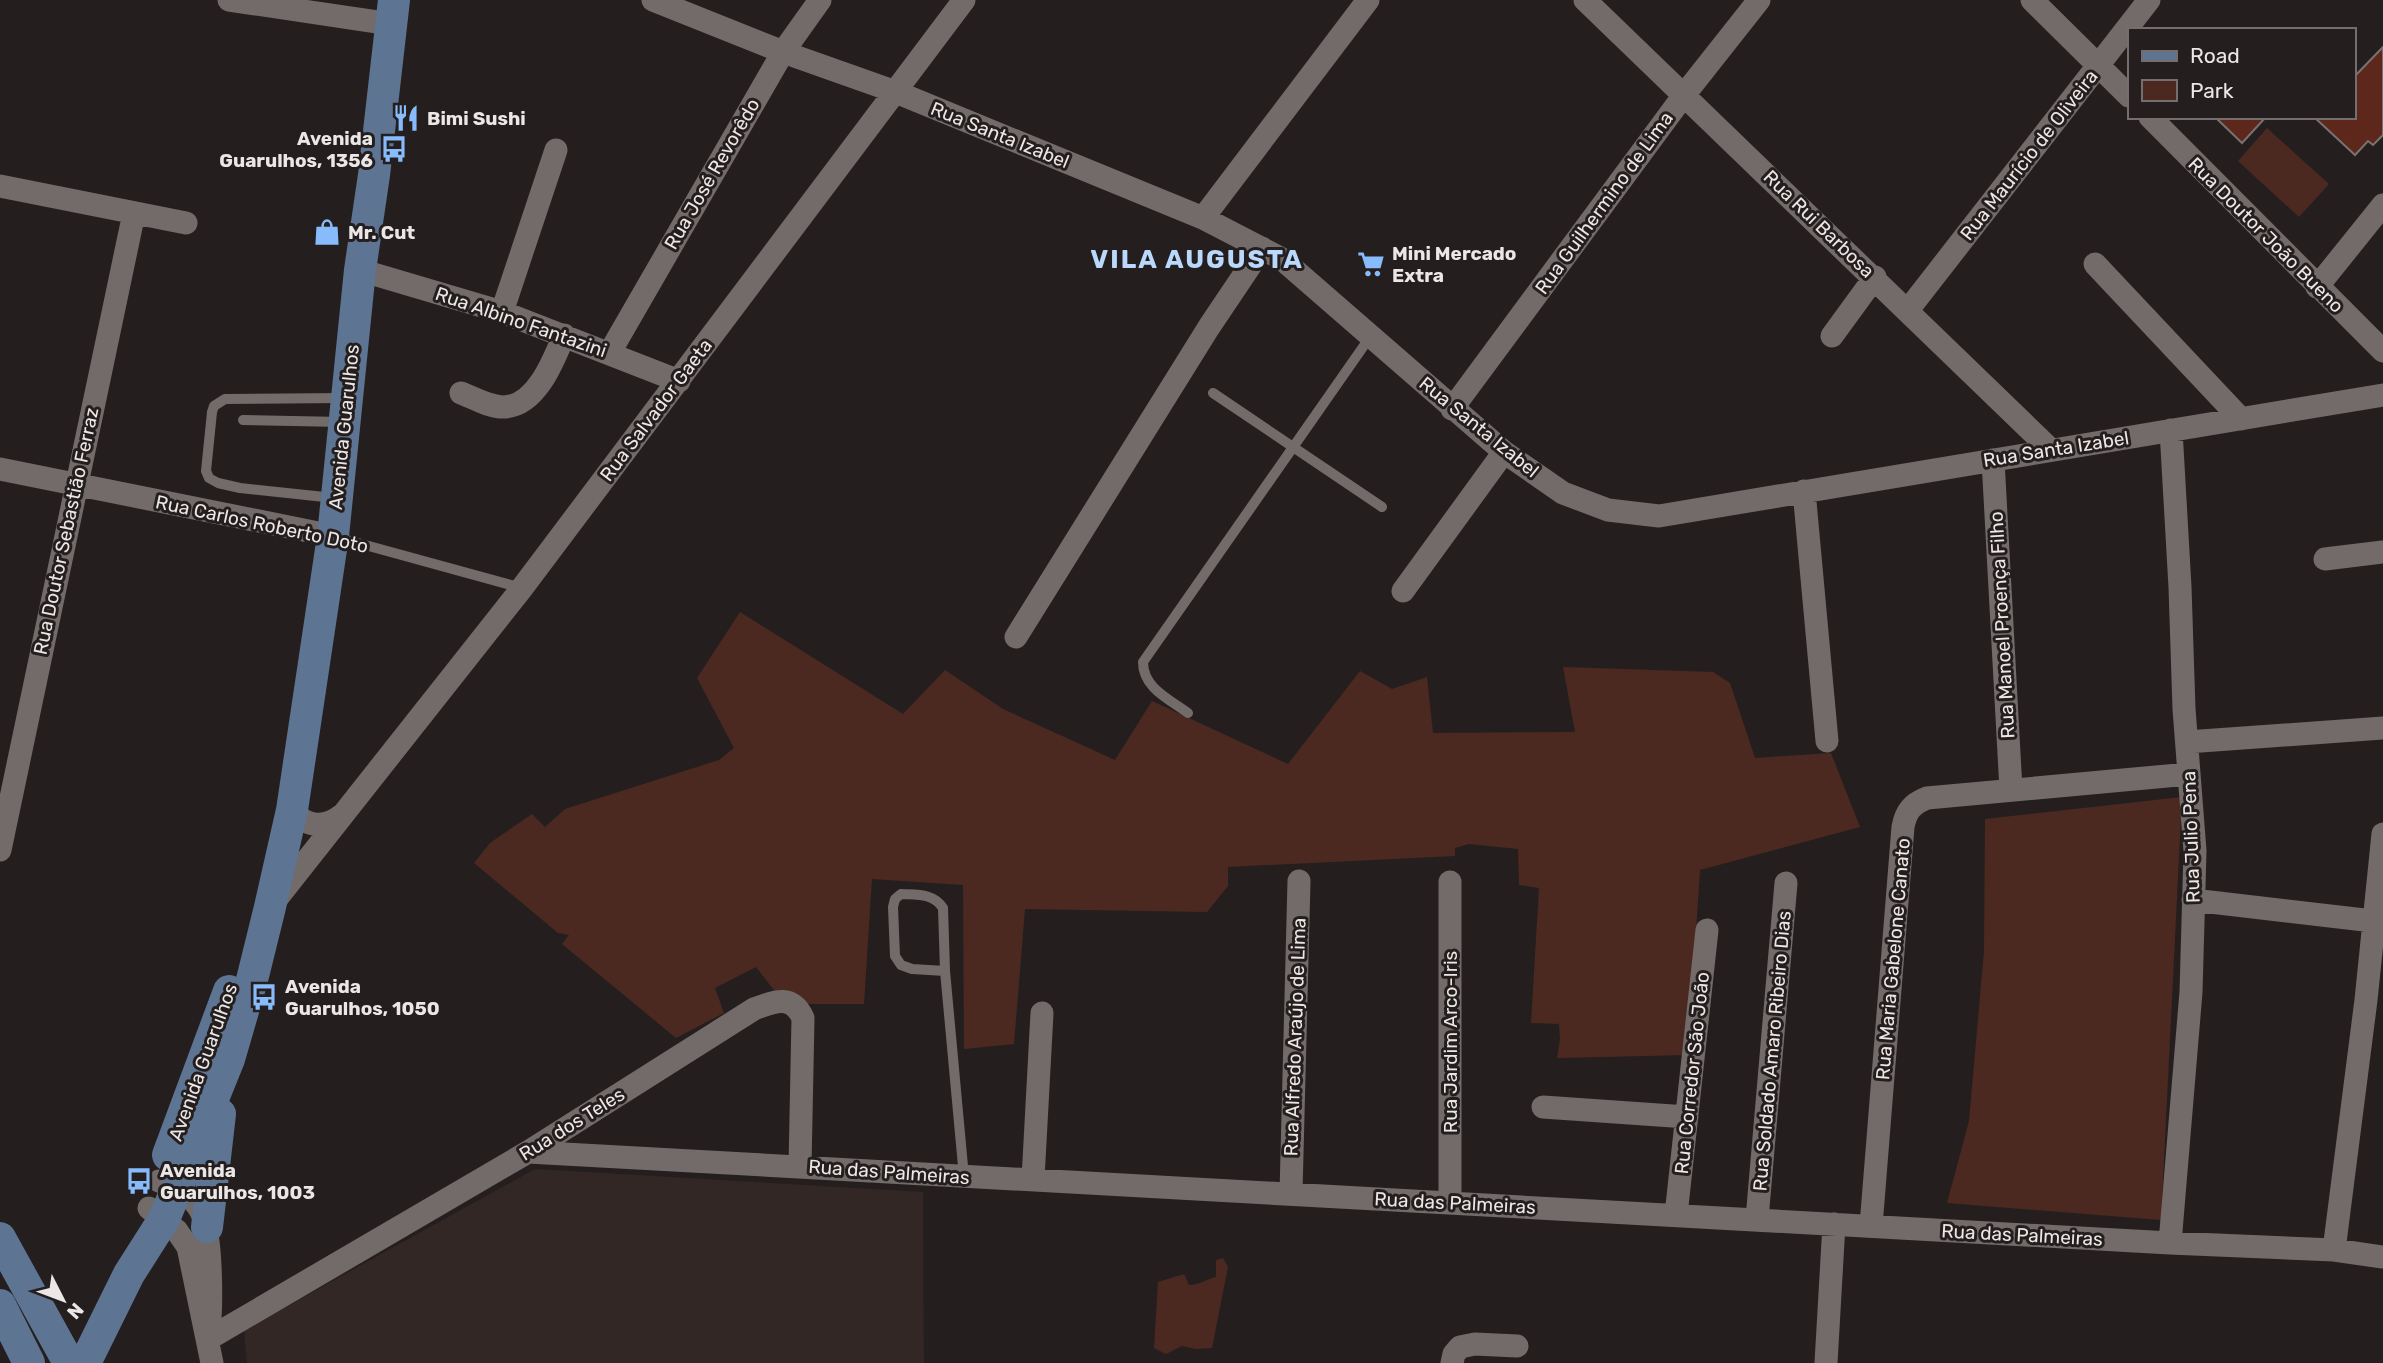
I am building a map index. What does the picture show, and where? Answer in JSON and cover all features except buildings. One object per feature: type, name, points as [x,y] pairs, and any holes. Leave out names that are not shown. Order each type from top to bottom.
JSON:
[{"type":"main road","name":"Avenida Guarulhos","points":[[85,1363],[229,1059],[270,907],[292,810],[333,536],[360,270],[393,12]]},
{"type":"main road","name":"Avenida Guarulhos","points":[[162,1199],[282,852]]},
{"type":"main road","points":[[207,1227],[215,1143],[229,1059]]},
{"type":"main road","points":[[0,1238],[69,1363]]},
{"type":"main road","points":[[0,1305],[29,1363]]},
{"type":"street","points":[[229,0],[393,12]]},
{"type":"street","name":"Rua Santa Izabel","points":[[653,0],[896,93],[1203,218],[1262,247],[1282,259],[1504,452],[1563,493],[1608,510],[1659,516],[2383,395]]},
{"type":"street","name":"Rua José Revorêdo","points":[[610,352],[783,52],[820,0]]},
{"type":"street","name":"Rua Salvador Gaeta","points":[[270,907],[522,588],[964,0]]},
{"type":"street","points":[[1203,218],[1368,0]]},
{"type":"street","name":"Rua Rui Barbosa","points":[[1585,0],[2051,450]]},
{"type":"street","name":"Rua Guilhermino de Lima","points":[[1452,409],[1685,95],[1759,0]]},
{"type":"street","points":[[2032,0],[2128,95]]},
{"type":"street","name":"Rua Maurício de Oliveira","points":[[1908,310],[2150,0]]},
{"type":"street","name":"Rua Doutor João Bueno","points":[[2152,119],[2383,351]]},
{"type":"street","points":[[502,312],[556,150]]},
{"type":"street","points":[[0,186],[186,223]]},
{"type":"street","points":[[2317,287],[2383,205]]},
{"type":"street","name":"Rua Doutor Sebastião Ferraz","points":[[0,849],[9,755],[76,484],[134,213]]},
{"type":"street","points":[[1016,637],[1209,327],[1262,247]]},
{"type":"street","points":[[2095,264],[2241,419]]},
{"type":"street","name":"Rua Albino Fantazini","points":[[360,270],[502,312],[679,381]]},
{"type":"street","points":[[1832,336],[1875,278]]},
{"type":"street","points":[[461,393],[502,407],[515,405],[532,392],[545,376],[564,335]]},
{"type":"street","name":"Rua Julio Pena","points":[[2170,1243],[2192,992],[2195,851],[2171,430]]},
{"type":"street","points":[[1403,591],[1504,452]]},
{"type":"street","name":"Rua Manoel Proença Filho","points":[[1993,460],[2011,790]]},
{"type":"street","name":"Rua Carlos Roberto Doto","points":[[0,469],[333,536]]},
{"type":"street","points":[[1804,491],[1827,741]]},
{"type":"street","points":[[2325,559],[2383,552]]},
{"type":"street","points":[[2187,743],[2383,728]]},
{"type":"street","name":"Rua Maria Gabelone Canato","points":[[1871,1226],[1905,817],[1911,807],[1927,798],[2189,774]]},
{"type":"street","points":[[292,810],[302,820],[315,824],[330,823],[342,815]]},
{"type":"street","points":[[2334,1250],[2375,1001],[2373,921],[2383,834]]},
{"type":"street","name":"Rua Alfredo Araújo de Lima","points":[[1291,1194],[1299,881]]},
{"type":"street","name":"Rua Jardim Arco-Iris","points":[[1450,882],[1450,1203]]},
{"type":"street","name":"Rua Soldado Amaro Ribeiro Dias","points":[[1757,1219],[1786,883]]},
{"type":"street","points":[[2193,900],[2373,921]]},
{"type":"street","name":"Rua Corredor São João","points":[[1676,1215],[1707,930]]},
{"type":"street","name":"Rua dos Teles","points":[[208,1339],[528,1152],[754,1009],[781,1001],[792,1003],[803,1018],[800,1166]]},
{"type":"street","points":[[1033,1179],[1042,1013]]},
{"type":"street","points":[[1543,1107],[1687,1117]]},
{"type":"street","name":"Rua das Palmeiras","points":[[528,1152],[2334,1250],[2383,1256]]},
{"type":"street","points":[[162,1199],[197,1205],[207,1227],[211,1305],[208,1339]]},
{"type":"street","points":[[162,1199],[192,1258],[199,1308],[212,1363]]},
{"type":"street","points":[[1826,1363],[1834,1224]]},
{"type":"street","points":[[1452,1363],[1454,1354],[1460,1347],[1517,1346]]},
{"type":"lane","points":[[1188,713],[1149,684],[1143,672],[1143,662],[1370,337]]},
{"type":"lane","points":[[1213,393],[1382,507]]},
{"type":"lane","points":[[337,498],[240,488],[209,478],[206,471],[212,412],[214,407],[225,399],[346,410]]},
{"type":"lane","points":[[243,420],[346,410]]},
{"type":"lane","name":"Rua Carlos Roberto Doto","points":[[333,536],[522,588]]},
{"type":"lane","points":[[945,971],[912,969],[901,965],[895,956],[893,907],[895,899],[901,894],[928,896],[938,900],[943,908],[945,971],[964,1177]]},
{"type":"shaded area","points":[[535,1169],[923,1192],[924,1363],[247,1363],[244,1330]]},
{"type":"green space","points":[[2267,128],[2329,184],[2299,217],[2238,161]]},
{"type":"green space","points":[[740,612],[903,714],[945,670],[1003,709],[1115,760],[1152,701],[1288,764],[1360,671],[1392,689],[1427,677],[1433,733],[1575,732],[1563,667],[1713,672],[1730,683],[1755,758],[1831,753],[1860,827],[1700,870],[1688,1055],[1557,1058],[1559,1024],[1531,1023],[1539,888],[1519,885],[1518,849],[1469,844],[1455,848],[1455,856],[1228,867],[1228,886],[1207,912],[1025,909],[1014,1044],[964,1049],[963,885],[872,879],[864,1004],[806,1004],[773,989],[756,967],[715,988],[724,1013],[676,1038],[562,944],[569,935],[558,933],[474,863],[490,843],[532,814],[545,827],[565,809],[719,760],[734,748],[697,678]]},
{"type":"green space","points":[[2182,797],[2161,1220],[1947,1203],[1969,1121],[1984,951],[1985,819]]},
{"type":"green space","points":[[1223,1258],[1228,1267],[1212,1348],[1182,1346],[1166,1354],[1154,1348],[1158,1282],[1184,1274],[1189,1285],[1216,1277],[1216,1260]]},
{"type":"place","name":"Bimi Sushi","points":[[406,118]]},
{"type":"place","name":"Avenida Guarulhos, 1356","points":[[394,149]]},
{"type":"place","name":"Mr. Cut","points":[[327,232]]},
{"type":"place","name":"Mini Mercado Extra","points":[[1371,264]]},
{"type":"place","name":"Avenida Guarulhos, 1050","points":[[264,997]]},
{"type":"place","name":"Avenida Guarulhos, 1003","points":[[139,1181]]},
{"type":"district","name":"VILA AUGUSTA","points":[[1197,259]]}]
